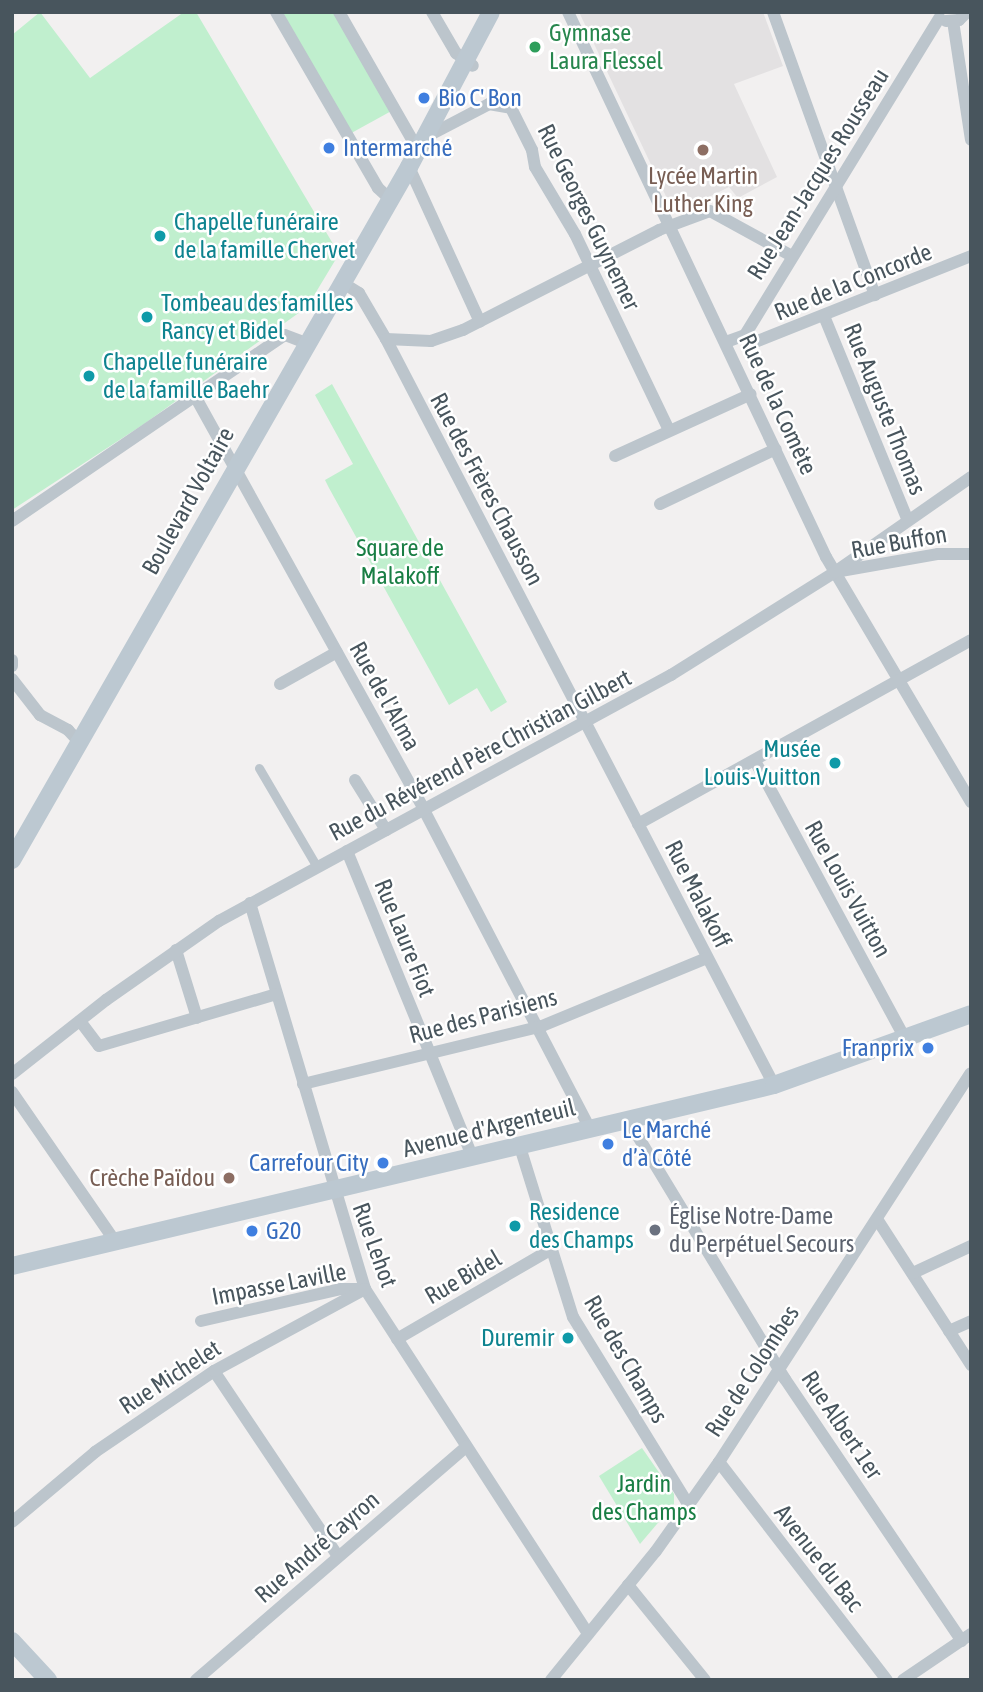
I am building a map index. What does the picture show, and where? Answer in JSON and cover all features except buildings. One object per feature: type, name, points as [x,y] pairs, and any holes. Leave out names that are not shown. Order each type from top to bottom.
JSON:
[{"type":"main road","name":"Boulevard Voltaire","points":[[469,63],[491,12]]},
{"type":"main road","name":"Boulevard Voltaire","points":[[12,860],[424,139],[502,12]]},
{"type":"main road","name":"Avenue d'Argenteuil","points":[[12,1266],[774,1085],[971,1014]]},
{"type":"main road","points":[[12,1641],[48,1680]]},
{"type":"street","points":[[276,12],[378,188],[390,199]]},
{"type":"street","points":[[339,12],[424,139]]},
{"type":"street","points":[[432,12],[469,63]]},
{"type":"street","name":"Rue de la Comète","points":[[568,12],[835,572],[971,802]]},
{"type":"street","points":[[774,12],[875,295]]},
{"type":"street","points":[[936,15],[953,21],[969,13]]},
{"type":"street","name":"Rue Jean-Jacques Rousseau","points":[[748,339],[792,256],[936,15]]},
{"type":"street","points":[[953,21],[971,140]]},
{"type":"street","name":"Rue Georges Guynemer","points":[[424,139],[489,104],[511,108],[532,150],[535,167],[589,265],[669,430]]},
{"type":"street","points":[[409,167],[480,322]]},
{"type":"street","points":[[386,340],[431,341],[480,322],[589,265],[670,227],[712,211],[792,256]]},
{"type":"street","name":"Rue de la Concorde","points":[[732,355],[748,339],[824,316],[971,256]]},
{"type":"street","name":"Rue des Frères Chausson","points":[[342,283],[359,293],[386,340],[586,722]]},
{"type":"street","name":"Rue Auguste Thomas","points":[[824,316],[907,518]]},
{"type":"street","points":[[12,521],[285,335],[308,344]]},
{"type":"street","points":[[726,342],[748,339]]},
{"type":"street","points":[[615,456],[751,394]]},
{"type":"street","name":"Rue de l'Alma","points":[[195,398],[424,810],[590,1129]]},
{"type":"street","points":[[660,504],[776,449]]},
{"type":"street","name":"Rue du Révérend Père Christian Gilbert","points":[[12,1074],[176,950],[250,903],[671,675],[835,572],[907,518],[971,477]]},
{"type":"street","name":"Rue Buffon","points":[[835,572],[938,554],[971,554]]},
{"type":"street","points":[[638,824],[971,640]]},
{"type":"street","points":[[280,684],[337,652]]},
{"type":"street","points":[[12,660],[12,666]]},
{"type":"street","points":[[12,680],[40,715],[68,730],[80,743]]},
{"type":"street","name":"Rue Malakoff","points":[[586,722],[774,1085]]},
{"type":"street","name":"Rue Louis Vuitton","points":[[755,761],[905,1038]]},
{"type":"street","points":[[260,768],[317,867]]},
{"type":"street","points":[[355,780],[386,830]]},
{"type":"street","name":"Rue Laure Fiot","points":[[347,851],[473,1158]]},
{"type":"street","name":"Rue Lehot","points":[[250,903],[365,1289],[588,1634]]},
{"type":"street","points":[[176,950],[197,1018]]},
{"type":"street","name":"Rue des Parisiens","points":[[303,1084],[536,1027],[707,958]]},
{"type":"street","points":[[80,1021],[99,1046],[277,994]]},
{"type":"street","name":"Rue de Colombes","points":[[551,1680],[628,1585],[719,1462],[971,1073]]},
{"type":"street","points":[[12,1093],[114,1240]]},
{"type":"street","name":"Rue Albert 1er","points":[[628,1120],[779,1366],[968,1637]]},
{"type":"street","name":"Rue des Champs","points":[[520,1147],[573,1317],[688,1504]]},
{"type":"street","points":[[877,1219],[971,1365]]},
{"type":"street","points":[[913,1273],[971,1246]]},
{"type":"street","name":"Rue Bidel","points":[[397,1339],[550,1250]]},
{"type":"street","name":"Impasse Laville","points":[[201,1321],[341,1289],[365,1289]]},
{"type":"street","name":"Rue Michelet","points":[[12,1522],[95,1452],[214,1371],[365,1289]]},
{"type":"street","points":[[949,1331],[971,1321]]},
{"type":"street","points":[[214,1371],[338,1556]]},
{"type":"street","name":"Rue André Cayron","points":[[196,1680],[466,1447]]},
{"type":"street","name":"Avenue du Bac","points":[[719,1462],[887,1680]]},
{"type":"street","points":[[628,1585],[705,1680]]},
{"type":"street","points":[[903,1680],[968,1637]]},
{"type":"shaded area","points":[[579,12],[763,12],[783,66],[734,84],[777,177],[738,198],[729,187],[679,212],[672,209]]},
{"type":"green space","points":[[40,12],[90,78],[184,12],[196,12],[339,254],[307,307],[144,424],[12,510],[12,35]]},
{"type":"green space","points":[[276,12],[339,12],[395,109],[346,136]]},
{"type":"green space","name":"Square de Malakoff","points":[[332,384],[507,702],[491,712],[477,688],[449,705],[325,480],[353,464],[315,395]]},
{"type":"green space","name":"Jardin des Champs","points":[[642,1448],[674,1494],[674,1504],[640,1544],[599,1476]]},
{"type":"place","name":"Gymnase Laura Flessel","points":[[535,47]]},
{"type":"place","name":"Bio C' Bon","points":[[424,98]]},
{"type":"place","name":"Intermarché","points":[[329,148]]},
{"type":"place","name":"Lycée Martin Luther King","points":[[703,150]]},
{"type":"place","name":"Chapelle funéraire de la famille Chervet","points":[[160,236]]},
{"type":"place","name":"Tombeau des familles Rancy et Bidel","points":[[147,317]]},
{"type":"place","name":"Chapelle funéraire de la famille Baehr","points":[[89,376]]},
{"type":"place","name":"Musée Louis-Vuitton","points":[[835,763]]},
{"type":"place","name":"Franprix","points":[[928,1048]]},
{"type":"place","name":"Le Marché d’à Côté","points":[[608,1144]]},
{"type":"place","name":"Carrefour City","points":[[383,1163]]},
{"type":"place","name":"Crèche Païdou","points":[[229,1178]]},
{"type":"place","name":"Residence des Champs","points":[[515,1226]]},
{"type":"place","name":"Église Notre-Dame du Perpétuel Secours","points":[[655,1230]]},
{"type":"place","name":"G20","points":[[252,1231]]},
{"type":"place","name":"Duremir","points":[[568,1338]]}]
